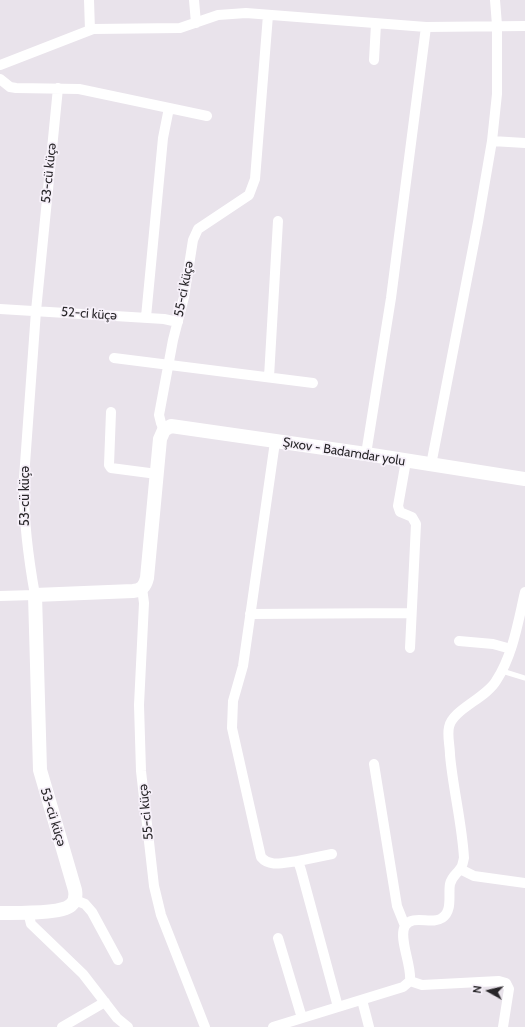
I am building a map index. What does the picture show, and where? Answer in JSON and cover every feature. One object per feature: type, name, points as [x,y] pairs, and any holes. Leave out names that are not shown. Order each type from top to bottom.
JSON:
[{"type":"street","points":[[89,0],[90,30]]},
{"type":"street","points":[[194,0],[196,23]]},
{"type":"street","points":[[431,465],[478,222],[492,140],[497,94],[497,25],[495,0]]},
{"type":"street","points":[[0,65],[93,29],[180,28],[218,15],[246,13],[426,27],[497,25],[525,26]]},
{"type":"street","name":"55-ci küçə","points":[[205,1027],[161,915],[154,886],[140,749],[139,698],[144,603],[142,588],[145,585],[147,578],[160,439],[164,430],[160,415],[168,364],[184,297],[193,240],[198,229],[249,195],[252,189],[268,15]]},
{"type":"street","points":[[374,60],[376,24]]},
{"type":"street","points":[[366,454],[392,291],[426,27]]},
{"type":"street","points":[[0,79],[10,87],[79,89],[207,116]]},
{"type":"street","name":"53-cü küçə","points":[[58,88],[36,311],[23,497],[26,540],[35,595],[40,770],[75,890],[75,900]]},
{"type":"street","points":[[146,317],[163,138],[169,108]]},
{"type":"street","points":[[492,140],[525,143]]},
{"type":"street","points":[[269,377],[278,221]]},
{"type":"street","name":"52-ci küçə","points":[[0,309],[146,317],[178,322]]},
{"type":"street","points":[[114,358],[313,383]]},
{"type":"street","points":[[111,412],[109,465],[111,468],[157,474]]},
{"type":"street","name":"Şıxov - Badamdar yolu","points":[[164,430],[171,426],[525,479]]},
{"type":"street","points":[[275,442],[243,666],[233,701],[232,728],[261,857],[266,862],[272,864],[298,861],[332,854]]},
{"type":"street","points":[[406,461],[398,506],[400,512],[412,517],[416,524],[410,648]]},
{"type":"street","points":[[0,596],[133,591],[142,588]]},
{"type":"street","points":[[405,926],[408,922],[413,920],[438,920],[444,918],[448,912],[450,902],[449,887],[453,876],[460,869],[464,858],[464,847],[451,765],[449,726],[453,718],[490,690],[502,671],[511,649],[525,592]]},
{"type":"street","points":[[250,614],[411,613]]},
{"type":"street","points":[[459,641],[493,644],[511,649]]},
{"type":"street","points":[[273,1027],[403,987],[410,981],[410,969],[403,937],[405,926],[398,906],[374,764]]},
{"type":"street","points":[[298,861],[338,1007]]},
{"type":"street","points":[[460,869],[474,876],[525,883]]},
{"type":"street","points":[[0,913],[63,909],[72,904],[75,900],[85,904],[92,912],[118,960]]},
{"type":"street","points":[[28,912],[31,924],[83,974],[117,1018],[128,1027]]},
{"type":"street","points":[[278,938],[302,1018]]},
{"type":"street","points":[[410,981],[422,984],[499,981],[506,983],[509,989],[503,1027]]},
{"type":"street","points":[[362,1000],[369,1027]]},
{"type":"street","points":[[62,1027],[105,1002]]},
{"type":"lane","points":[[502,671],[525,678]]}]
